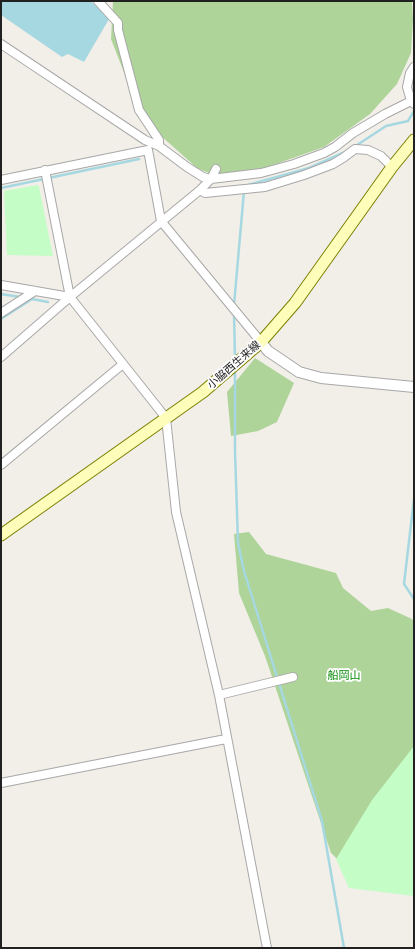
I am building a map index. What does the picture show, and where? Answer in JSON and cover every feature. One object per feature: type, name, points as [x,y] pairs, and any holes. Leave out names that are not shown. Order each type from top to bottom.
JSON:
[{"type":"main road","name":"小脇西生来線","points":[[1,535],[203,392],[261,342],[295,303],[392,167],[414,140]]},
{"type":"street","points":[[98,1],[118,23],[119,37],[139,110],[159,140],[159,146]]},
{"type":"street","points":[[1,44],[145,140],[159,146],[187,167],[203,177],[212,179],[261,173],[324,154],[335,148],[353,133],[385,114],[413,103],[407,87],[410,73],[414,67]]},
{"type":"street","points":[[1,180],[148,150],[159,146]]},
{"type":"street","points":[[200,190],[205,193],[264,187],[304,175],[326,166],[343,158],[355,149],[368,150],[381,156],[392,167]]},
{"type":"street","points":[[148,150],[162,221],[268,351],[300,372],[321,378],[414,387]]},
{"type":"street","points":[[1,357],[70,297],[200,190],[212,179],[216,169]]},
{"type":"street","points":[[45,170],[70,297],[166,418],[176,512],[219,695],[226,739],[267,948]]},
{"type":"street","points":[[1,285],[70,297]]},
{"type":"street","points":[[1,313],[35,291]]},
{"type":"street","points":[[1,465],[123,364]]},
{"type":"street","points":[[219,695],[293,677]]},
{"type":"street","points":[[1,783],[226,739]]},
{"type":"green space","points":[[113,1],[412,1],[413,19],[411,53],[397,84],[370,114],[324,147],[228,181],[197,168],[142,119],[111,39]]},
{"type":"green space","points":[[37,185],[39,187],[53,256],[7,255],[4,191]]},
{"type":"green space","points":[[255,358],[294,383],[277,422],[258,431],[231,436],[227,392]]},
{"type":"green space","name":"船岡山","points":[[249,532],[266,554],[336,573],[343,588],[371,611],[388,608],[412,619],[414,622],[414,888],[356,877],[331,853],[265,656],[239,593],[234,534]]},
{"type":"green space","points":[[414,746],[414,896],[349,888],[336,859],[372,800]]},
{"type":"water","points":[[1,1],[91,1],[109,19],[84,62],[68,54],[62,57],[1,15]]},
{"type":"waterway","points":[[354,147],[386,126],[408,121],[414,111]]},
{"type":"waterway","points":[[248,185],[309,168],[345,152]]},
{"type":"waterway","points":[[1,188],[139,159]]},
{"type":"waterway","points":[[234,305],[244,191]]},
{"type":"waterway","points":[[1,294],[20,297]]},
{"type":"waterway","points":[[1,319],[32,299],[48,302]]},
{"type":"waterway","points":[[234,314],[235,359]]},
{"type":"waterway","points":[[235,368],[235,451],[238,543],[244,571],[322,821],[344,948]]},
{"type":"waterway","points":[[414,499],[404,584],[414,599]]}]
